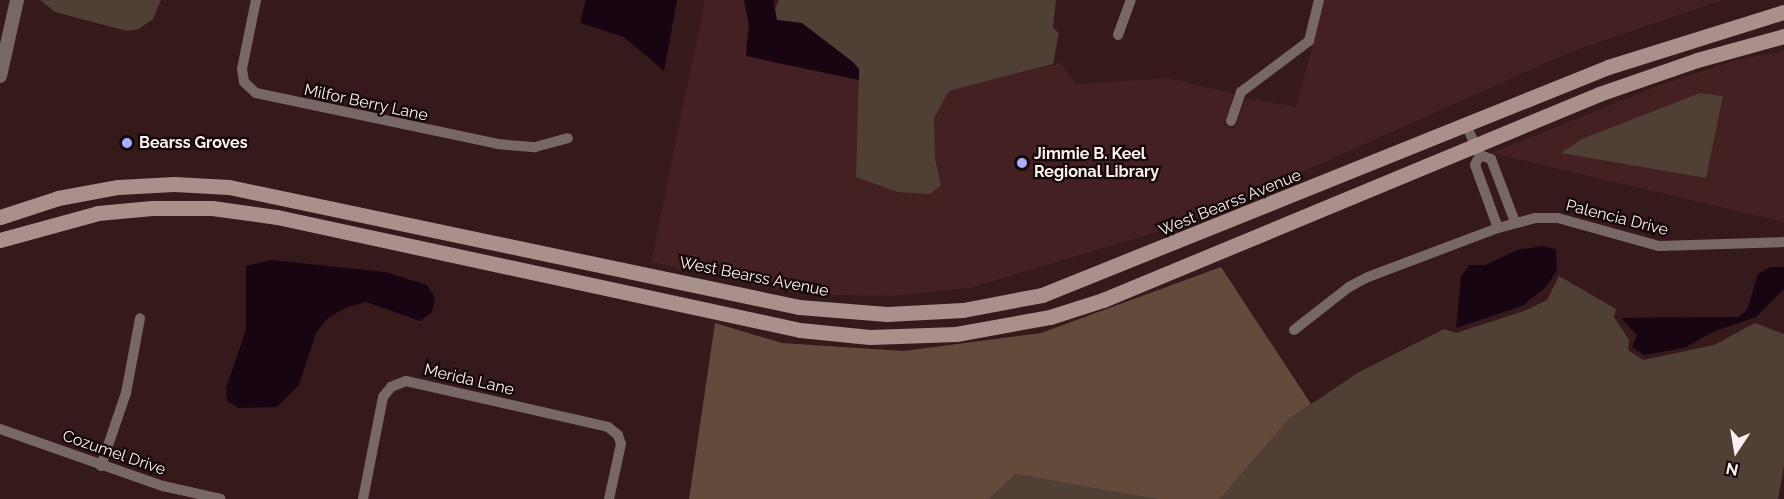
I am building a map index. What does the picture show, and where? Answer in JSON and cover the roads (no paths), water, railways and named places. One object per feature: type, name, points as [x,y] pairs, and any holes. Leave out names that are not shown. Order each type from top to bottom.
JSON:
[{"type":"main road","name":"West Bearss Avenue","points":[[0,217],[58,198],[118,187],[174,183],[237,188],[768,301],[863,314],[934,313],[1016,302],[1151,254],[1646,53],[1784,12]]},
{"type":"main road","points":[[0,240],[98,213],[152,208],[212,208],[277,217],[765,324],[825,333],[934,336],[1050,317],[1103,300],[1478,151],[1642,78],[1784,36]]},
{"type":"main road","points":[[1050,317],[1063,305],[1141,275],[1151,254]]},
{"type":"street","points":[[0,75],[17,0]]},
{"type":"street","name":"Milfor Berry Lane","points":[[256,0],[242,69],[244,82],[256,93],[485,143],[535,147],[568,138]]},
{"type":"street","points":[[1118,35],[1131,0]]},
{"type":"street","points":[[1231,121],[1241,92],[1309,41],[1319,0]]},
{"type":"street","points":[[1467,125],[1478,151],[1475,165],[1498,228]]},
{"type":"street","points":[[1478,151],[1491,159],[1515,222]]},
{"type":"street","name":"Palencia Drive","points":[[1294,330],[1357,283],[1515,222],[1558,218],[1659,246],[1784,242]]},
{"type":"street","points":[[101,466],[126,393],[140,318]]},
{"type":"street","name":"Merida Lane","points":[[363,499],[383,397],[391,387],[406,381],[608,426],[618,435],[621,444],[609,499]]},
{"type":"street","name":"Cozumel Drive","points":[[0,429],[163,486],[221,499]]},
{"type":"place","name":"Bearss Groves","points":[[127,143]]},
{"type":"place","name":"Jimmie B. Keel Regional Library","points":[[1022,163]]}]
